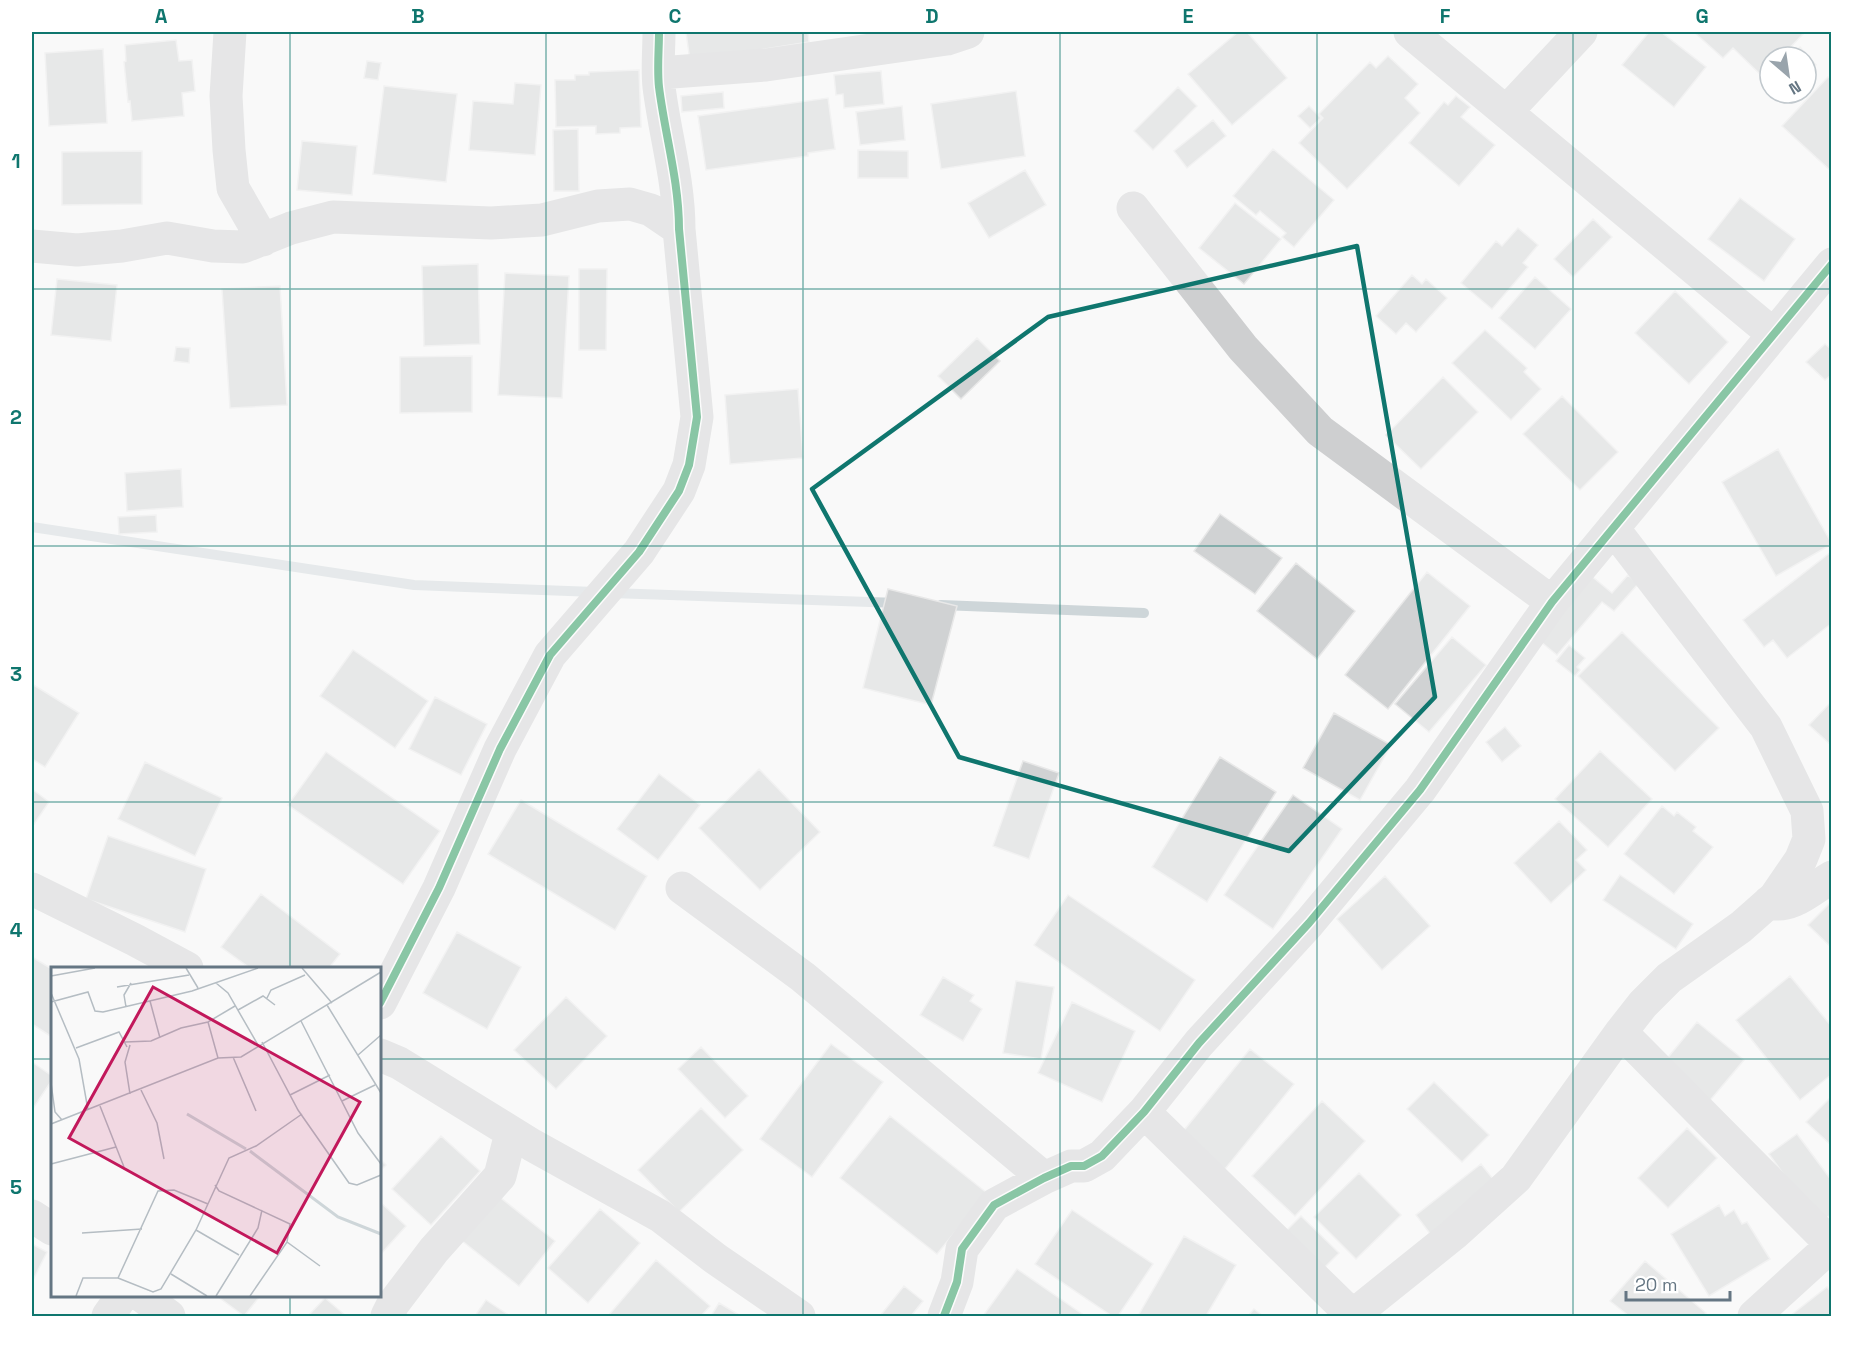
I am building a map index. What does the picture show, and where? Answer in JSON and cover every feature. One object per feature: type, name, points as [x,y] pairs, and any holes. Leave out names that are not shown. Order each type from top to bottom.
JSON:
[{"type":"street","points":[[230,32],[226,96],[233,188],[263,240]]},
{"type":"street","points":[[381,1001],[439,888],[500,749],[550,655],[639,552],[679,491],[689,465],[697,417],[679,229],[679,206],[659,85],[659,32]]},
{"type":"street","points":[[660,73],[766,65],[947,39],[968,32]]},
{"type":"street","points":[[1410,32],[1773,334]]},
{"type":"street","points":[[1507,111],[1581,32]]},
{"type":"street","points":[[32,246],[77,250],[122,246],[167,238],[213,246],[243,247],[291,228],[333,217],[491,223],[542,220],[598,206],[630,204],[651,210],[679,229]]},
{"type":"street","points":[[1133,208],[1243,348],[1320,432],[1552,602]]},
{"type":"street","points":[[944,1317],[957,1282],[962,1249],[994,1205],[1044,1178],[1071,1166],[1084,1166],[1101,1156],[1144,1112],[1199,1043],[1310,923],[1420,790],[1552,602],[1832,264]]},
{"type":"street","points":[[1144,1112],[1352,1316],[1454,1234],[1516,1178],[1643,1004],[1669,978],[1741,927],[1775,897],[1801,859],[1820,849],[1807,811],[1766,727],[1613,528]]},
{"type":"street","points":[[1769,902],[1775,905],[1792,902],[1832,877]]},
{"type":"street","points":[[682,888],[803,977],[1044,1178]]},
{"type":"street","points":[[32,889],[135,940],[183,967]]},
{"type":"street","points":[[1621,1032],[1832,1245],[1754,1317]]},
{"type":"street","points":[[381,1055],[399,1063],[554,1158],[660,1216],[716,1259],[799,1317]]},
{"type":"street","points":[[387,1317],[393,1304],[434,1250],[500,1176],[511,1133]]},
{"type":"street","points":[[500,1176],[554,1158]]},
{"type":"street","points":[[32,1216],[51,1228]]},
{"type":"street","points":[[108,1317],[121,1297]]},
{"type":"street","points":[[143,1297],[168,1317]]},
{"type":"highlighted area","points":[[1357,246],[1435,697],[1289,851],[959,757],[812,489],[1048,317]]},
{"type":"building","points":[[686,32],[808,32],[809,42],[690,61]]},
{"type":"building","points":[[1238,32],[1247,32],[1287,78],[1232,125],[1188,74]]},
{"type":"building","points":[[1649,32],[1661,32],[1706,67],[1674,107],[1622,65]]},
{"type":"building","points":[[1694,32],[1804,33],[1792,45],[1758,45],[1758,72],[1733,48],[1723,58]]},
{"type":"building","points":[[176,40],[179,61],[192,60],[195,91],[182,93],[184,116],[132,121],[124,62],[126,61],[125,45]]},
{"type":"building","points":[[103,49],[107,123],[49,126],[45,53]]},
{"type":"building","points":[[1388,56],[1418,84],[1405,98],[1420,113],[1347,189],[1299,143],[1323,118],[1319,114],[1370,62],[1376,68]]},
{"type":"building","points":[[367,61],[381,63],[378,80],[364,78]]},
{"type":"building","points":[[639,70],[641,127],[620,128],[620,133],[596,134],[596,126],[556,127],[555,80],[575,80],[575,75],[589,75],[589,72]]},
{"type":"building","points":[[881,71],[884,104],[844,108],[843,94],[836,95],[834,75]]},
{"type":"building","points":[[1828,77],[1832,80],[1832,172],[1782,126],[1802,105],[1818,105],[1818,88]]},
{"type":"building","points":[[515,83],[541,85],[535,155],[469,150],[473,101],[513,104]]},
{"type":"building","points":[[384,86],[457,94],[446,182],[373,174]]},
{"type":"building","points":[[1178,87],[1197,106],[1153,150],[1134,131]]},
{"type":"building","points":[[1016,91],[1025,156],[941,169],[931,104]]},
{"type":"building","points":[[723,92],[724,108],[682,112],[681,96]]},
{"type":"building","points":[[1456,96],[1470,107],[1461,117],[1495,145],[1459,186],[1409,143],[1444,102],[1448,105]]},
{"type":"building","points":[[828,98],[835,149],[808,153],[808,156],[706,170],[698,116]]},
{"type":"building","points":[[902,106],[905,140],[860,145],[856,112]]},
{"type":"building","points":[[1309,106],[1321,118],[1310,128],[1298,116]]},
{"type":"building","points":[[1213,120],[1226,136],[1187,168],[1174,151]]},
{"type":"building","points":[[578,129],[579,191],[554,191],[553,130]]},
{"type":"building","points":[[302,141],[357,146],[352,195],[297,190]]},
{"type":"building","points":[[1273,149],[1334,200],[1294,247],[1282,237],[1286,233],[1260,211],[1256,215],[1233,196]]},
{"type":"building","points":[[858,150],[908,151],[908,178],[858,178]]},
{"type":"building","points":[[142,151],[142,204],[62,205],[62,152]]},
{"type":"building","points":[[1025,170],[1046,205],[989,238],[968,203]]},
{"type":"building","points":[[1740,198],[1795,239],[1764,281],[1708,239]]},
{"type":"building","points":[[1235,203],[1281,239],[1244,284],[1199,248]]},
{"type":"building","points":[[1593,219],[1612,237],[1573,277],[1554,259]]},
{"type":"building","points":[[1518,228],[1538,245],[1523,263],[1528,267],[1492,309],[1461,283],[1496,241],[1502,246]]},
{"type":"building","points":[[478,264],[480,344],[424,346],[422,266]]},
{"type":"building","points":[[579,269],[607,269],[606,350],[579,350]]},
{"type":"building","points":[[505,273],[569,276],[562,398],[498,395]]},
{"type":"building","points":[[1412,275],[1422,284],[1426,279],[1447,298],[1416,332],[1406,323],[1396,334],[1376,316]]},
{"type":"building","points":[[1535,277],[1571,309],[1535,349],[1499,318]]},
{"type":"building","points":[[57,279],[117,285],[111,341],[51,335]]},
{"type":"building","points":[[280,286],[287,405],[230,408],[222,289]]},
{"type":"building","points":[[1675,291],[1728,342],[1689,384],[1635,333]]},
{"type":"building","points":[[1485,330],[1527,368],[1524,372],[1541,389],[1511,420],[1452,363]]},
{"type":"building","points":[[977,338],[1000,361],[961,399],[938,376]]},
{"type":"building","points":[[1825,344],[1832,350],[1832,374],[1825,380],[1806,362]]},
{"type":"building","points":[[176,347],[190,348],[189,363],[174,361]]},
{"type":"building","points":[[472,356],[472,412],[400,413],[400,357]]},
{"type":"building","points":[[1443,377],[1478,412],[1421,469],[1386,435]]},
{"type":"building","points":[[798,389],[803,458],[730,464],[725,395]]},
{"type":"building","points":[[1562,396],[1618,452],[1580,490],[1523,434]]},
{"type":"building","points":[[1778,449],[1832,544],[1776,576],[1722,482]]},
{"type":"building","points":[[181,469],[183,507],[127,511],[125,473]]},
{"type":"building","points":[[1220,514],[1282,558],[1255,594],[1194,551]]},
{"type":"building","points":[[156,515],[157,532],[119,534],[118,517]]},
{"type":"building","points":[[1831,552],[1832,623],[1787,658],[1773,640],[1764,647],[1743,620]]},
{"type":"building","points":[[1296,563],[1355,611],[1317,659],[1257,611]]},
{"type":"building","points":[[1427,572],[1470,606],[1388,709],[1345,675]]},
{"type":"building","points":[[1589,574],[1612,593],[1628,575],[1638,584],[1614,611],[1602,602],[1557,655],[1535,637]]},
{"type":"building","points":[[888,589],[957,606],[931,705],[863,688]]},
{"type":"building","points":[[1622,632],[1719,728],[1675,771],[1578,676]]},
{"type":"building","points":[[1452,637],[1486,665],[1429,732],[1395,704]]},
{"type":"building","points":[[1569,645],[1585,658],[1577,667],[1580,670],[1575,676],[1556,661]]},
{"type":"building","points":[[353,650],[428,701],[395,748],[320,696]]},
{"type":"building","points":[[32,684],[79,713],[45,767],[32,759]]},
{"type":"building","points":[[435,697],[487,724],[461,775],[409,749]]},
{"type":"building","points":[[1832,701],[1832,746],[1809,725]]},
{"type":"building","points":[[1334,713],[1391,745],[1360,800],[1303,768]]},
{"type":"building","points":[[1505,727],[1521,746],[1502,762],[1486,742]]},
{"type":"building","points":[[1600,751],[1652,799],[1608,847],[1555,799]]},
{"type":"building","points":[[326,752],[440,831],[403,884],[288,805]]},
{"type":"building","points":[[1220,757],[1276,792],[1207,902],[1152,867]]},
{"type":"building","points":[[1023,761],[1059,773],[1029,859],[993,846]]},
{"type":"building","points":[[145,762],[222,798],[195,856],[118,819]]},
{"type":"building","points":[[759,769],[820,832],[760,890],[699,828]]},
{"type":"building","points":[[659,774],[700,805],[658,860],[617,829]]},
{"type":"building","points":[[32,789],[49,802],[32,827]]},
{"type":"building","points":[[1293,795],[1342,829],[1273,929],[1224,895]]},
{"type":"building","points":[[521,800],[647,876],[615,930],[488,854]]},
{"type":"building","points":[[1662,806],[1674,816],[1677,812],[1696,827],[1693,831],[1713,847],[1674,894],[1624,854]]},
{"type":"building","points":[[1559,821],[1587,850],[1576,860],[1586,870],[1551,903],[1514,863]]},
{"type":"building","points":[[108,836],[206,869],[185,932],[86,899]]},
{"type":"building","points":[[1620,875],[1693,924],[1676,949],[1603,900]]},
{"type":"building","points":[[1385,876],[1430,926],[1382,970],[1337,919]]},
{"type":"building","points":[[261,894],[340,954],[330,967],[249,967],[221,947]]},
{"type":"building","points":[[1068,895],[1195,980],[1160,1031],[1034,945]]},
{"type":"building","points":[[1832,901],[1832,948],[1808,925]]},
{"type":"building","points":[[457,932],[521,967],[487,1029],[423,993]]},
{"type":"building","points":[[32,957],[51,968],[51,1036],[32,1024]]},
{"type":"building","points":[[1790,976],[1832,1027],[1832,1074],[1800,1100],[1736,1020]]},
{"type":"building","points":[[943,977],[974,995],[970,1001],[982,1009],[963,1041],[920,1015]]},
{"type":"building","points":[[1016,981],[1054,987],[1041,1059],[1003,1053]]},
{"type":"building","points":[[566,997],[607,1036],[556,1089],[514,1050]]},
{"type":"building","points":[[1072,1002],[1135,1031],[1102,1102],[1038,1073]]},
{"type":"building","points":[[1697,1022],[1744,1060],[1707,1104],[1661,1066]]},
{"type":"building","points":[[831,1044],[883,1082],[812,1177],[760,1139]]},
{"type":"building","points":[[701,1047],[748,1096],[725,1118],[678,1069]]},
{"type":"building","points":[[1250,1049],[1294,1084],[1225,1169],[1181,1134]]},
{"type":"building","points":[[32,1062],[51,1075],[51,1082],[32,1110]]},
{"type":"building","points":[[1434,1082],[1489,1135],[1462,1162],[1407,1109]]},
{"type":"building","points":[[1832,1096],[1832,1146],[1806,1122]]},
{"type":"building","points":[[1322,1101],[1365,1141],[1295,1216],[1252,1176]]},
{"type":"building","points":[[701,1108],[743,1150],[679,1212],[638,1170]]},
{"type":"building","points":[[890,1116],[987,1193],[937,1254],[840,1178]]},
{"type":"building","points":[[1687,1128],[1717,1158],[1668,1208],[1638,1178]]},
{"type":"building","points":[[1797,1134],[1832,1181],[1832,1214],[1819,1223],[1769,1154]]},
{"type":"building","points":[[441,1136],[480,1171],[431,1225],[392,1189]]},
{"type":"building","points":[[381,1160],[386,1165],[381,1170]]},
{"type":"building","points":[[1481,1164],[1497,1184],[1431,1235],[1416,1215]]},
{"type":"building","points":[[1359,1173],[1401,1215],[1356,1259],[1314,1217]]},
{"type":"building","points":[[497,1195],[555,1241],[519,1286],[461,1240]]},
{"type":"building","points":[[381,1203],[406,1226],[381,1254]]},
{"type":"building","points":[[1719,1205],[1725,1216],[1734,1210],[1742,1224],[1747,1222],[1770,1259],[1709,1296],[1671,1234]]},
{"type":"building","points":[[600,1209],[640,1243],[588,1303],[548,1268]]},
{"type":"building","points":[[1072,1210],[1153,1264],[1118,1316],[1112,1316],[1035,1264]]},
{"type":"building","points":[[1301,1216],[1339,1253],[1322,1270],[1284,1233]]},
{"type":"building","points":[[1184,1236],[1236,1265],[1206,1316],[1138,1316]]},
{"type":"building","points":[[32,1244],[47,1252],[32,1282]]},
{"type":"building","points":[[656,1260],[710,1306],[701,1316],[608,1316]]},
{"type":"building","points":[[1645,1261],[1706,1313],[1703,1316],[1629,1316],[1610,1301]]},
{"type":"building","points":[[1017,1269],[1085,1316],[983,1316]]},
{"type":"building","points":[[904,1286],[923,1301],[911,1316],[880,1316]]},
{"type":"building","points":[[1827,1287],[1832,1293],[1832,1316],[1790,1316]]},
{"type":"building","points":[[218,1297],[259,1297],[244,1316]]},
{"type":"building","points":[[325,1298],[346,1316],[308,1316]]},
{"type":"building","points":[[486,1300],[510,1316],[475,1316]]},
{"type":"building","points":[[719,1303],[741,1316],[711,1316]]},
{"type":"building","points":[[1254,1309],[1263,1316],[1248,1316]]},
{"type":"waterway","points":[[32,527],[414,585],[595,592]]},
{"type":"waterway","points":[[611,593],[898,603]]},
{"type":"waterway","points":[[941,605],[1144,613]]},
{"type":"cycle path","points":[[381,1001],[439,888],[500,749],[550,655],[639,552],[679,491],[689,465],[697,417],[677,193],[659,87],[659,32]]},
{"type":"cycle path","points":[[944,1316],[957,1282],[962,1249],[994,1205],[1044,1178],[1071,1166],[1084,1166],[1102,1156],[1144,1112],[1199,1043],[1309,923],[1420,790],[1552,602],[1832,264]]}]
